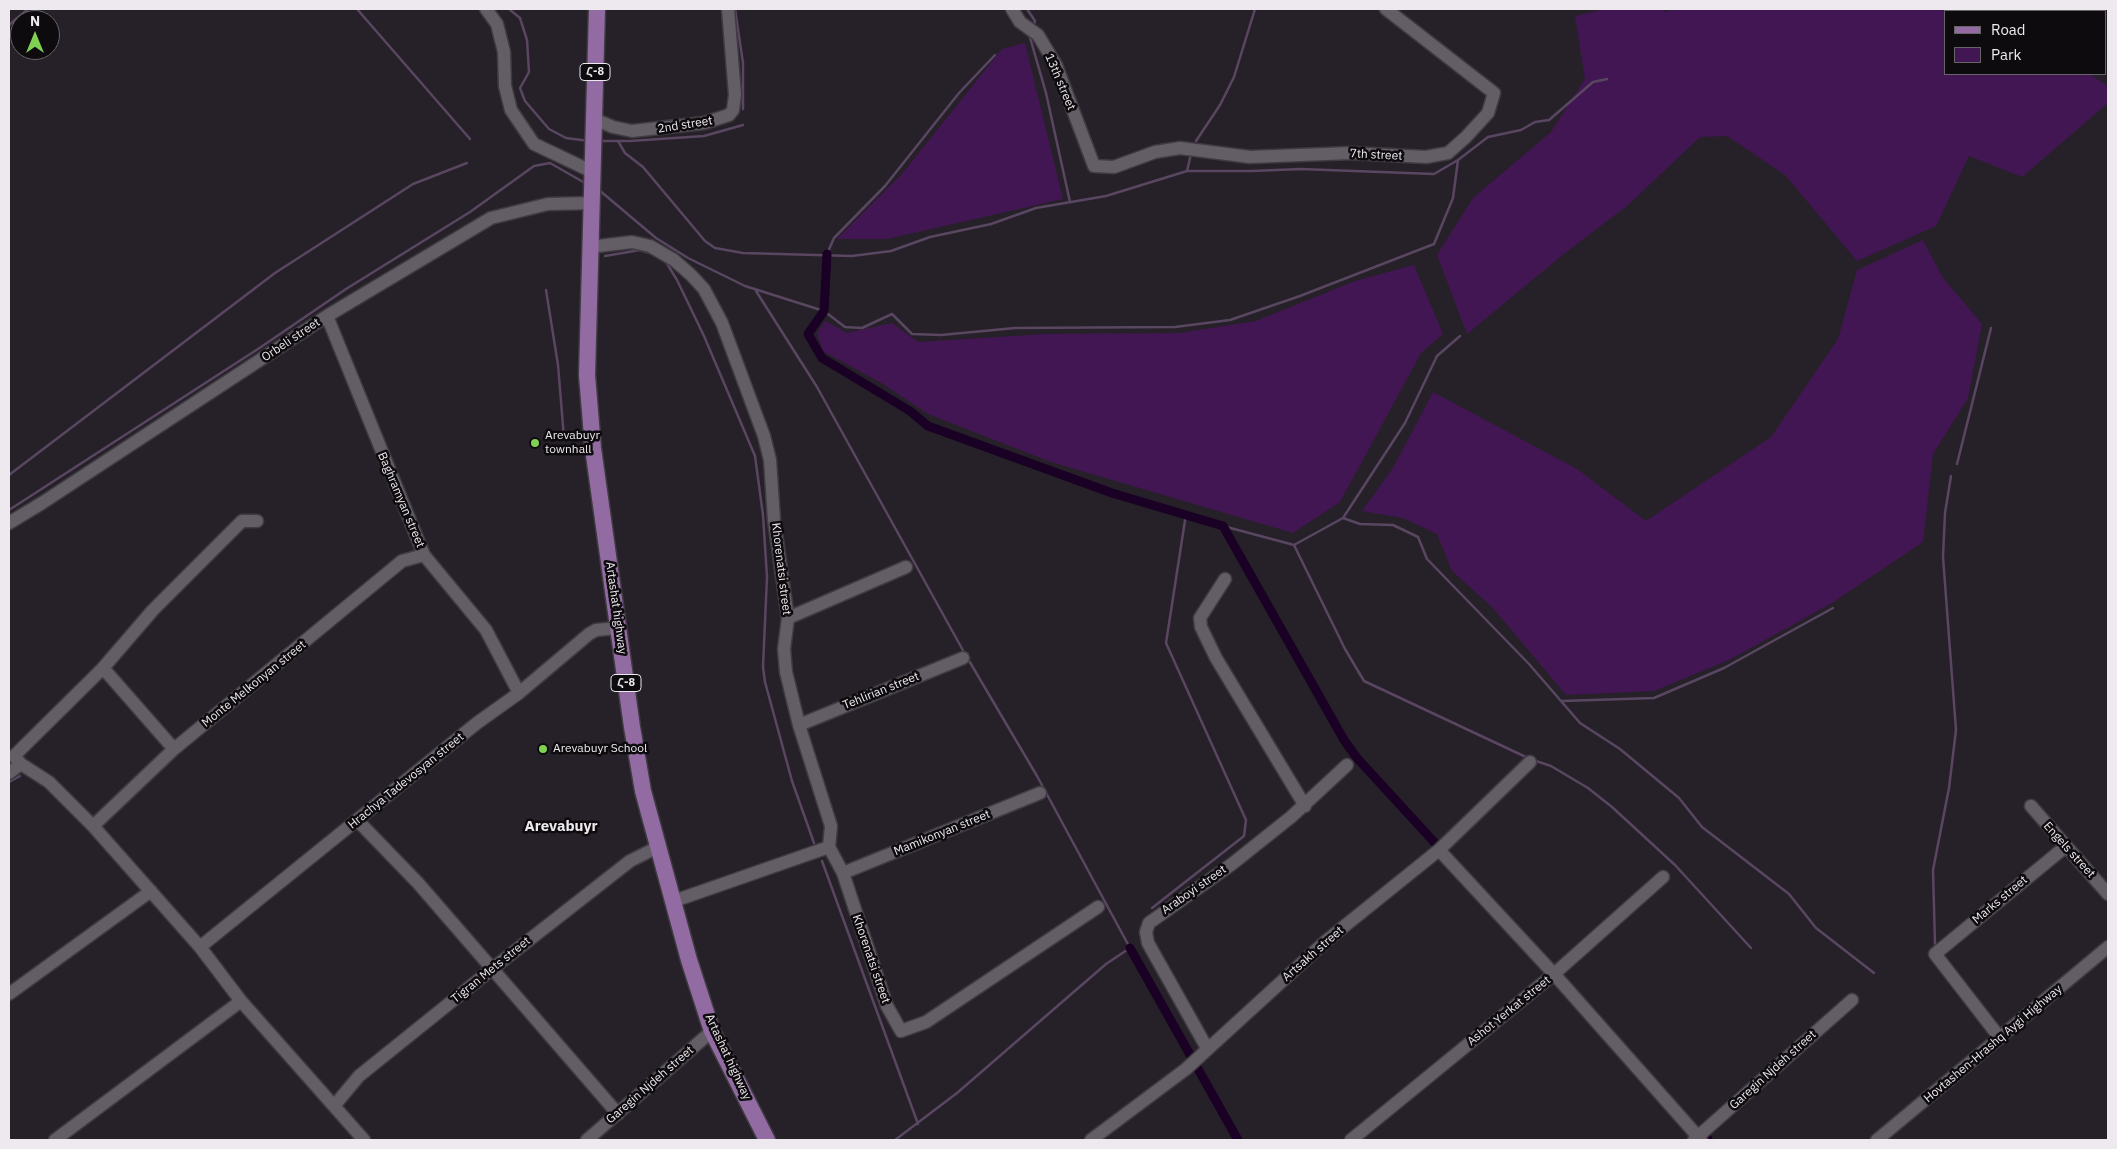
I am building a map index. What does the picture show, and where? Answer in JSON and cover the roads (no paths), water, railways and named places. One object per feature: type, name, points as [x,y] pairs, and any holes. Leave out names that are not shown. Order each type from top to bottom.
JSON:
[{"type":"main road","name":"Հ-8","points":[[592,203],[597,9]]},
{"type":"main road","name":"Artashat highway","points":[[592,203],[587,375],[589,410],[638,769],[689,960],[712,1030],[767,1140]]},
{"type":"street","points":[[486,9],[497,24],[504,52],[505,86],[511,110],[534,144],[593,172]]},
{"type":"street","name":"2nd street","points":[[593,134],[613,127],[632,131],[704,123],[729,115],[733,110],[735,95],[728,9]]},
{"type":"street","name":"13th street","points":[[1012,9],[1020,22],[1031,30],[1056,65],[1094,166]]},
{"type":"street","name":"7th street","points":[[1094,166],[1114,167],[1155,152],[1180,148],[1250,157],[1351,153],[1426,157],[1448,153],[1488,113],[1494,93],[1386,9]]},
{"type":"street","name":"Orbeli street","points":[[9,523],[326,316],[491,218],[548,204],[592,203]]},
{"type":"street","name":"Khorenatsi street","points":[[590,247],[632,242],[650,246],[674,260],[691,274],[709,297],[722,323],[764,436],[770,460],[774,520],[788,618],[785,656],[799,724],[831,826],[829,847],[843,873],[874,970],[890,1012],[902,1031],[926,1022],[1098,907]]},
{"type":"street","name":"Baghramyan street","points":[[326,316],[424,555],[486,630],[519,693]]},
{"type":"street","points":[[9,773],[14,757],[103,668],[153,610],[242,521],[257,521]]},
{"type":"street","name":"Monte Melkonyan street","points":[[93,826],[174,749],[402,561],[424,555]]},
{"type":"street","points":[[788,618],[906,567]]},
{"type":"street","points":[[1225,579],[1200,618],[1201,627],[1216,658],[1305,806]]},
{"type":"street","name":"Hrachya Tadevosyan street","points":[[200,947],[477,723],[519,693],[589,634],[596,630],[618,628]]},
{"type":"street","name":"Tehlirian street","points":[[799,724],[963,658]]},
{"type":"street","points":[[103,668],[174,749]]},
{"type":"street","points":[[14,757],[49,782],[93,826],[200,947],[241,1001],[364,1140]]},
{"type":"street","name":"Artsakh street","points":[[1091,1140],[1186,1069],[1326,941],[1439,850],[1530,762]]},
{"type":"street","name":"Araboyi street","points":[[1204,1052],[1148,943],[1146,932],[1149,922],[1232,864],[1305,806],[1347,765]]},
{"type":"street","name":"Mamikonyan street","points":[[843,873],[1040,793]]},
{"type":"street","name":"Engels street","points":[[2031,806],[2108,894]]},
{"type":"street","points":[[358,821],[418,883],[618,1114]]},
{"type":"street","name":"Tigran Mets street","points":[[334,1106],[359,1076],[492,969],[630,861],[658,847]]},
{"type":"street","points":[[674,902],[829,847]]},
{"type":"street","name":"Marks street","points":[[2000,1038],[1935,954],[2065,847]]},
{"type":"street","points":[[1439,850],[1549,978],[1698,1139]]},
{"type":"street","name":"Ashot Yerkat street","points":[[1351,1140],[1549,978],[1663,877]]},
{"type":"street","points":[[9,994],[150,891]]},
{"type":"street","name":"Hovtashen-Hrashq Aygi Highway","points":[[1877,1140],[2108,947]]},
{"type":"street","name":"Garegin Njdeh street","points":[[1698,1139],[1852,1000]]},
{"type":"street","points":[[55,1140],[241,1001]]},
{"type":"street","name":"Garegin Njdeh street","points":[[588,1140],[712,1030]]},
{"type":"waterway","points":[[9,25],[28,9]]},
{"type":"waterway","points":[[357,9],[470,139]]},
{"type":"waterway","points":[[509,9],[520,18],[527,40],[529,72],[520,88],[525,101],[549,129],[566,138],[589,141]]},
{"type":"waterway","points":[[735,9],[743,63],[743,109]]},
{"type":"waterway","points":[[1027,9],[1035,21],[1033,27]]},
{"type":"waterway","points":[[1196,141],[1220,105],[1234,77],[1255,9]]},
{"type":"waterway","points":[[1029,34],[1046,93],[1070,202]]},
{"type":"waterway","points":[[827,254],[834,238],[885,186],[959,93],[995,55]]},
{"type":"waterway","points":[[618,141],[625,153],[643,167],[705,241],[715,248],[743,253],[852,256],[891,251],[930,237],[991,224],[1036,208],[1106,196],[1187,171],[1301,169],[1434,174],[1458,160],[1488,137],[1521,130],[1535,122],[1549,120],[1593,82],[1607,79]]},
{"type":"waterway","points":[[599,141],[704,136],[743,125]]},
{"type":"waterway","points":[[1187,171],[1191,154]]},
{"type":"waterway","points":[[599,190],[656,238],[688,258],[745,286],[824,311],[845,327],[862,328],[892,314],[912,334],[941,335],[1015,328],[1175,327],[1230,320],[1300,296],[1434,244],[1453,198],[1458,160]]},
{"type":"waterway","points":[[9,475],[275,273],[413,184],[467,163]]},
{"type":"waterway","points":[[9,510],[261,347],[346,289],[470,212],[534,166],[550,163],[585,183]]},
{"type":"waterway","points":[[605,256],[640,250],[653,254]]},
{"type":"waterway","points":[[827,254],[824,311],[808,334],[822,358],[910,411],[928,426],[1112,493],[1223,526],[1344,740],[1357,758],[1435,843]]},
{"type":"waterway","points":[[666,262],[677,280],[704,336],[755,456],[763,515],[767,577],[763,667],[765,682],[792,781],[814,843]]},
{"type":"waterway","points":[[546,290],[558,365],[564,438]]},
{"type":"waterway","points":[[756,291],[817,387],[965,654]]},
{"type":"waterway","points":[[1957,464],[1991,328]]},
{"type":"waterway","points":[[1343,518],[1405,423],[1437,356],[1460,336]]},
{"type":"waterway","points":[[1935,944],[1933,870],[1949,788],[1956,730],[1943,557],[1945,513],[1951,476]]},
{"type":"waterway","points":[[1152,908],[1244,836],[1246,820],[1166,643],[1186,514]]},
{"type":"waterway","points":[[1294,545],[1343,518],[1360,524],[1393,525],[1418,537],[1427,559],[1529,664],[1580,723],[1620,749],[1679,798],[1702,827],[1789,894],[1816,928],[1874,973]]},
{"type":"waterway","points":[[1223,526],[1294,545],[1345,649],[1364,681],[1528,758]]},
{"type":"waterway","points":[[1562,701],[1654,698],[1724,668],[1833,608]]},
{"type":"waterway","points":[[895,1140],[957,1093],[1106,964],[1130,948],[1037,776],[968,659]]},
{"type":"waterway","points":[[1533,760],[1551,766],[1588,788],[1612,807],[1675,865],[1751,948]]},
{"type":"waterway","points":[[9,782],[20,776]]},
{"type":"waterway","points":[[822,861],[918,1124]]},
{"type":"waterway","points":[[1130,948],[1238,1140]]},
{"type":"place","name":"Arevabuyr townhall","points":[[535,443]]},
{"type":"place","name":"Arevabuyr School","points":[[543,749]]},
{"type":"district","name":"Arevabuyr","points":[[561,827]]}]
